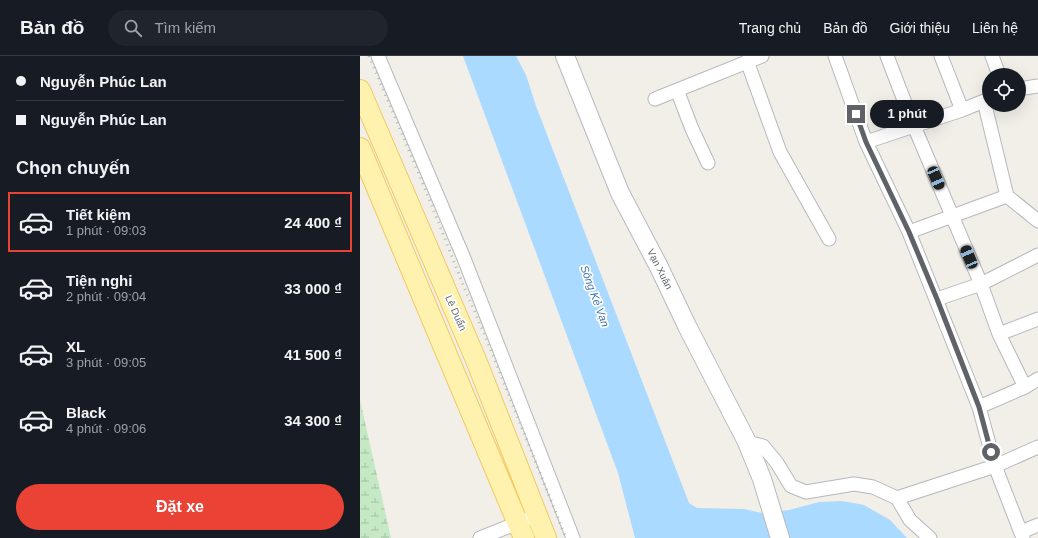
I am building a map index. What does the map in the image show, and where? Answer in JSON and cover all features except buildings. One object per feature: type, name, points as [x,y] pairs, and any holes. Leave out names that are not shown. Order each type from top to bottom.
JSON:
[{"type":"main road","name":"Lê Duẩn","points":[[360,90],[476,360],[546,538]]},
{"type":"main road","points":[[360,148],[521,531]]},
{"type":"street","points":[[378,56],[463,256],[573,538]]},
{"type":"street","name":"Vạn Xuân","points":[[565,56],[620,193],[659,267],[746,442],[762,479],[780,538]]},
{"type":"street","points":[[654,99],[762,56]]},
{"type":"street","points":[[835,56],[866,142],[909,232],[937,299],[979,407],[995,466],[1022,535],[1038,525]]},
{"type":"street","points":[[887,56],[914,126],[981,284],[999,334],[1025,387]]},
{"type":"street","points":[[941,56],[962,110]]},
{"type":"street","points":[[992,56],[996,68]]},
{"type":"street","points":[[747,61],[780,152],[829,239]]},
{"type":"street","points":[[1026,88],[1038,86]]},
{"type":"street","points":[[677,90],[692,129],[708,163]]},
{"type":"street","points":[[866,142],[962,110],[982,102]]},
{"type":"street","points":[[989,112],[1008,196],[1038,221]]},
{"type":"street","points":[[909,232],[1008,196]]},
{"type":"street","points":[[937,299],[981,284],[1038,255]]},
{"type":"street","points":[[999,334],[1038,319]]},
{"type":"street","points":[[979,407],[1025,387],[1038,379]]},
{"type":"street","points":[[746,442],[763,446],[777,463],[791,486],[806,492],[854,484],[873,487],[897,498],[910,520],[930,538]]},
{"type":"street","points":[[897,498],[995,466],[1038,447]]},
{"type":"street","points":[[480,538],[521,531],[538,515]]},
{"type":"green space","points":[[360,400],[391,538],[360,538]]},
{"type":"water","name":"Sông Kẻ Vạn","points":[[463,56],[516,56],[526,75],[536,106],[689,503],[697,508],[744,509],[762,513],[789,510],[819,502],[842,501],[864,505],[890,520],[907,538],[635,538],[618,473]]},
{"type":"railway","points":[[369,56],[422,181],[566,538]]},
{"type":"route","points":[[856,114],[866,142],[909,232],[937,299],[979,407],[991,452]]}]
